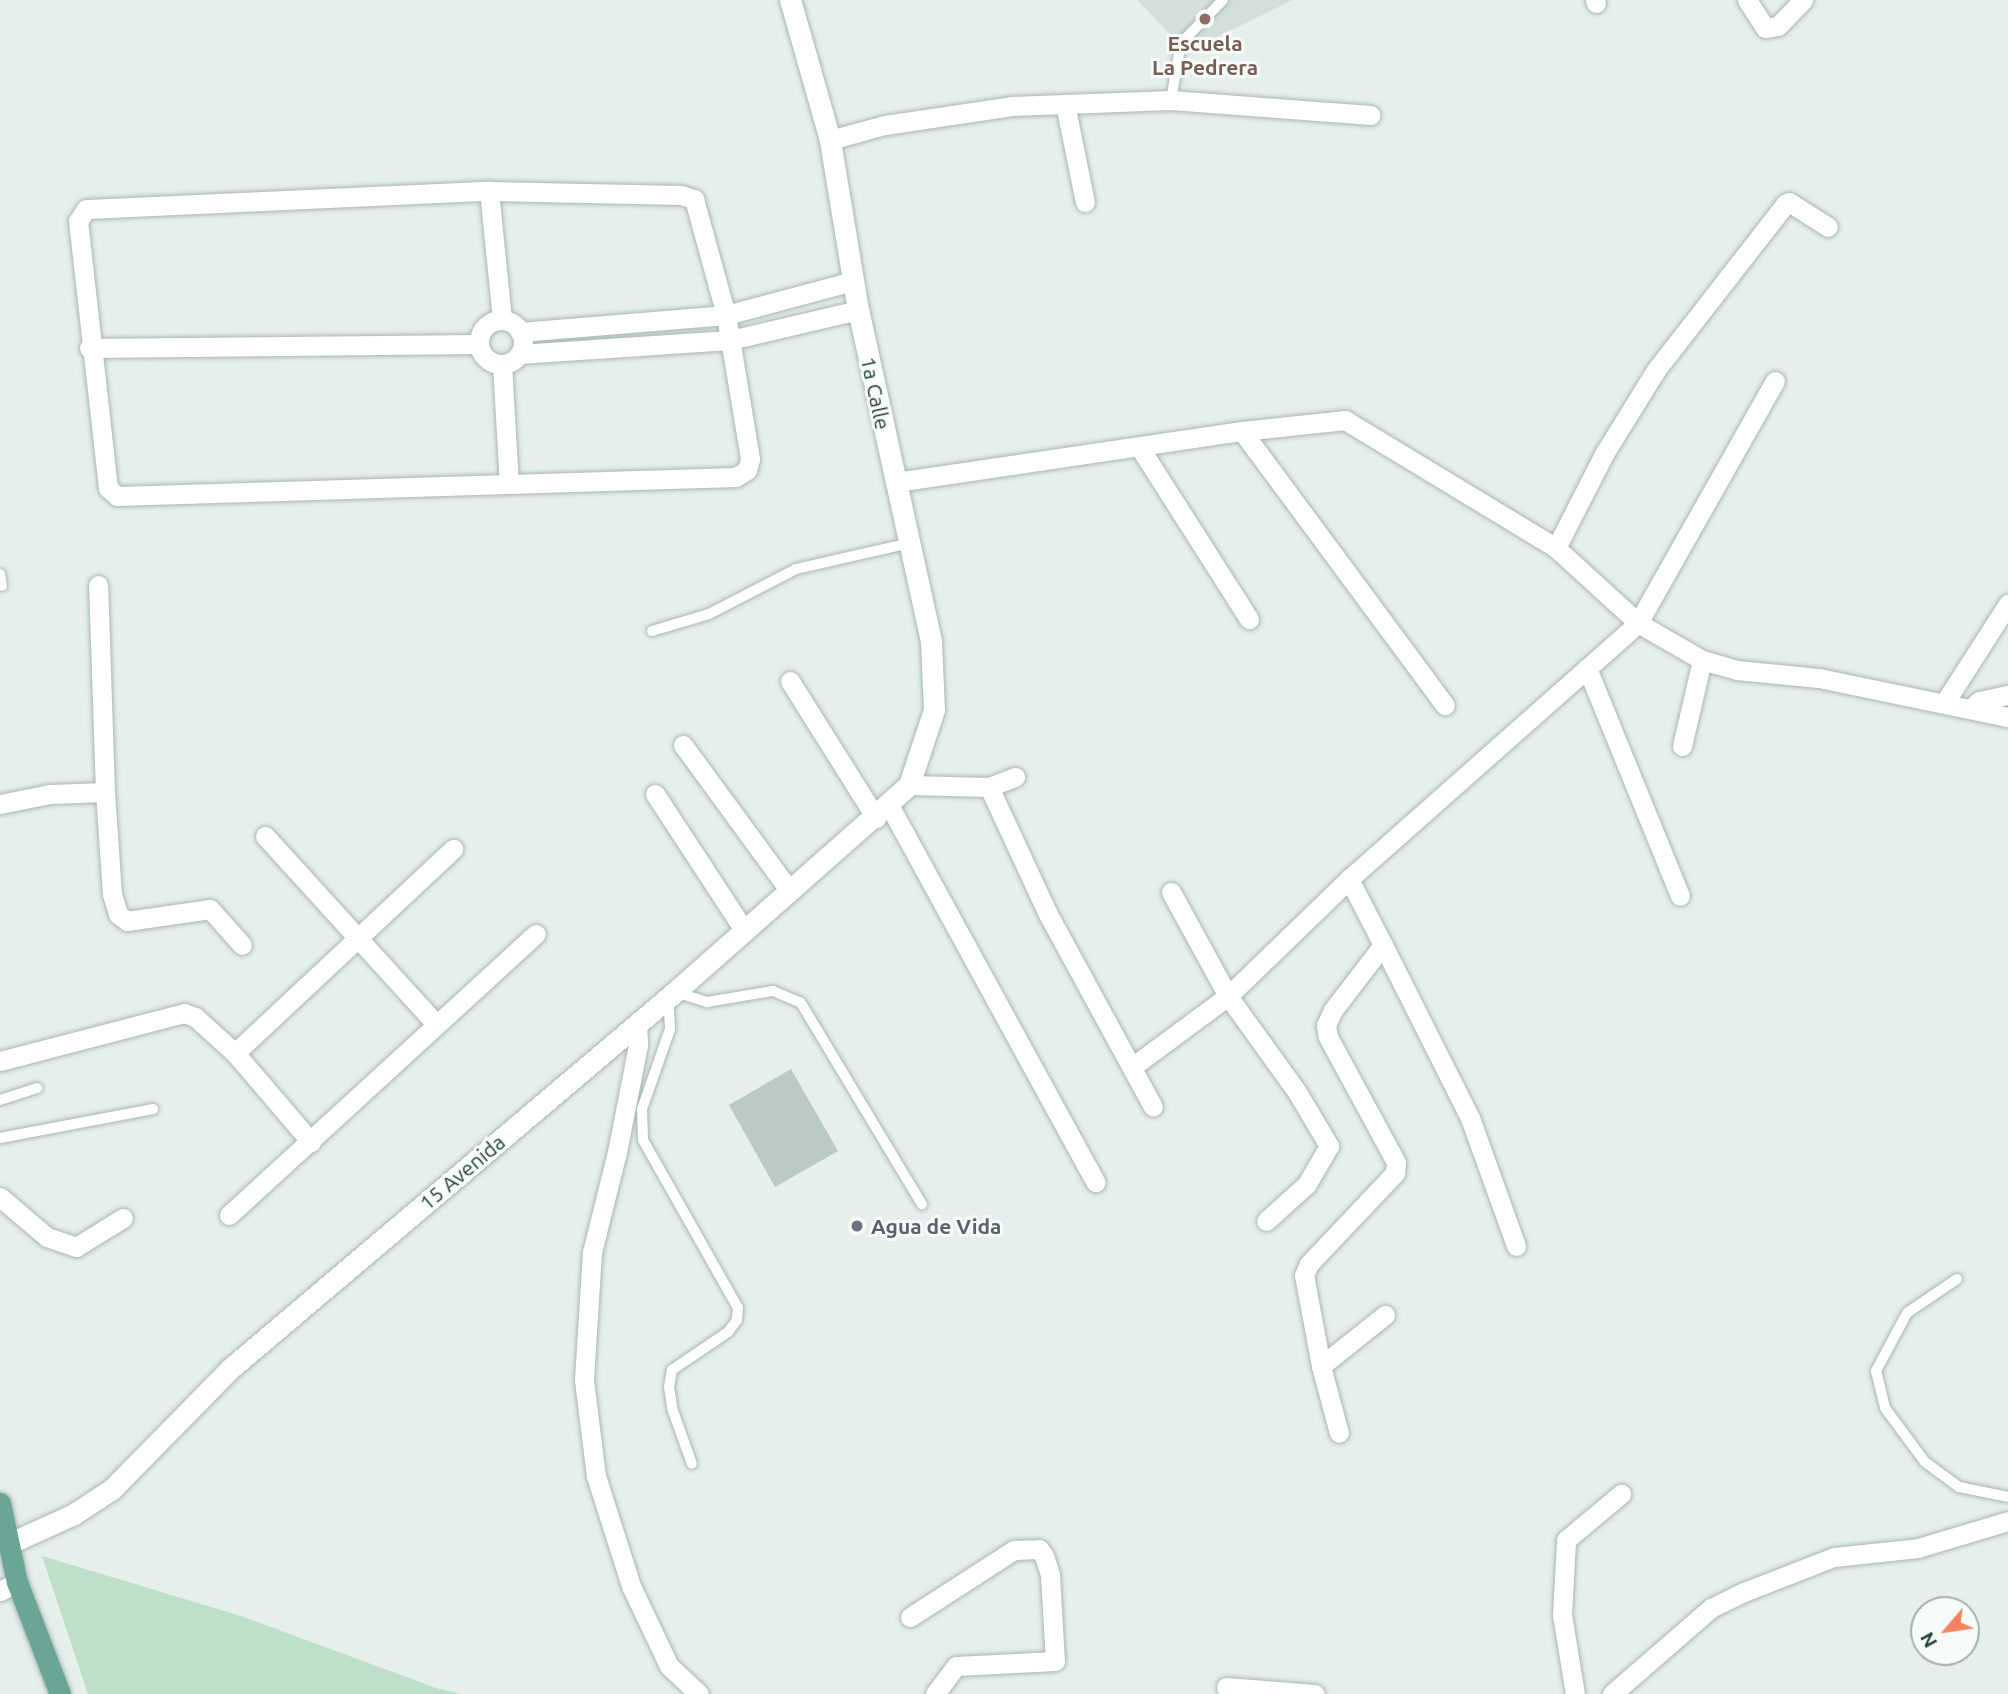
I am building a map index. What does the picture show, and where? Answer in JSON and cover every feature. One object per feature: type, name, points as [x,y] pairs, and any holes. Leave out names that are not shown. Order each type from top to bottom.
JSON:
[{"type":"main road","points":[[0,1503],[8,1544],[8,1587],[60,1694]]},
{"type":"street","name":"1a Calle","points":[[790,0],[830,140],[858,310],[932,641],[934,710],[909,785]]},
{"type":"street","points":[[1748,0],[1765,29],[1778,26],[1803,0]]},
{"type":"street","points":[[830,140],[885,125],[1012,106],[1171,100],[1370,115]]},
{"type":"street","points":[[1065,104],[1085,202]]},
{"type":"street","points":[[489,191],[502,319],[520,332],[726,315],[853,281]]},
{"type":"street","points":[[489,191],[681,195],[694,199],[726,315],[750,459],[747,470],[736,477],[117,496],[108,488],[103,474],[78,221],[86,209],[489,191]]},
{"type":"street","points":[[1556,548],[1604,454],[1657,370],[1785,204],[1789,202],[1828,227]]},
{"type":"street","points":[[502,319],[482,329],[478,344],[484,356],[510,359],[730,340],[858,310]]},
{"type":"street","points":[[509,484],[510,359],[520,332]]},
{"type":"street","points":[[89,348],[478,344]]},
{"type":"street","points":[[1132,1067],[1228,996],[1349,878],[1638,623],[1775,381]]},
{"type":"street","points":[[896,482],[1242,431],[1333,420],[1354,423],[1556,548],[1638,623],[1702,660],[1737,670],[1819,678],[2008,717]]},
{"type":"street","points":[[1242,431],[1445,705]]},
{"type":"street","points":[[1140,448],[1249,619]]},
{"type":"street","points":[[98,585],[105,792],[112,894],[118,914],[127,921],[210,909],[242,945]]},
{"type":"street","points":[[1945,702],[2008,604]]},
{"type":"street","points":[[1682,746],[1702,660]]},
{"type":"street","points":[[1587,668],[1680,896]]},
{"type":"street","points":[[790,681],[883,812],[1096,1182]]},
{"type":"street","points":[[1971,709],[1979,701],[2008,695]]},
{"type":"street","points":[[683,745],[790,891]]},
{"type":"street","points":[[909,785],[989,787],[1015,777]]},
{"type":"street","name":"15 Avenida","points":[[8,1544],[112,1489],[231,1368],[671,995],[883,812],[909,785]]},
{"type":"street","points":[[989,787],[1049,916],[1153,1107]]},
{"type":"street","points":[[0,804],[50,794],[105,792]]},
{"type":"street","points":[[655,794],[744,930]]},
{"type":"street","points":[[265,836],[361,938],[436,1024]]},
{"type":"street","points":[[235,1053],[361,938],[453,849]]},
{"type":"street","points":[[1349,878],[1470,1118],[1516,1246]]},
{"type":"street","points":[[1171,892],[1228,996],[1297,1092],[1329,1146],[1307,1184],[1266,1221]]},
{"type":"street","points":[[229,1216],[536,934]]},
{"type":"street","points":[[1339,1433],[1321,1366],[1304,1275],[1309,1264],[1395,1173],[1394,1154],[1328,1037],[1326,1025],[1383,945]]},
{"type":"street","points":[[0,1061],[184,1013],[195,1017],[235,1053],[311,1142]]},
{"type":"street","points":[[637,1024],[638,1045],[617,1152],[592,1252],[584,1380],[596,1476],[631,1586],[669,1666],[699,1694]]},
{"type":"street","points":[[0,1197],[47,1237],[75,1247],[123,1218]]},
{"type":"street","points":[[1321,1366],[1385,1315]]},
{"type":"street","points":[[1575,1694],[1562,1615],[1566,1539],[1621,1494]]},
{"type":"street","points":[[1612,1694],[1711,1608],[1744,1592],[1834,1558],[1918,1548],[2008,1521]]},
{"type":"street","points":[[910,1617],[1014,1550],[1039,1549],[1044,1556],[1050,1574],[1055,1661],[956,1666],[935,1694]]},
{"type":"street","points":[[1226,1687],[1315,1694]]},
{"type":"lane","points":[[1171,100],[1181,43],[1223,0]]},
{"type":"lane","points":[[652,631],[709,614],[796,569],[910,543]]},
{"type":"lane","points":[[0,574],[2,586]]},
{"type":"lane","points":[[692,1464],[673,1412],[668,1387],[672,1370],[728,1332],[737,1320],[738,1308],[643,1140],[642,1109],[670,1030],[671,995],[707,1002],[773,991],[801,1003],[922,1204]]},
{"type":"lane","points":[[0,1101],[37,1088]]},
{"type":"lane","points":[[0,1138],[153,1109]]},
{"type":"lane","points":[[1957,1279],[1907,1313],[1876,1371],[1885,1408],[1925,1462],[1959,1487],[2008,1497]]},
{"type":"shaded area","name":"Escuela La Pedrera","points":[[1137,0],[1293,0],[1196,47],[1175,39]]},
{"type":"green space","points":[[42,1556],[241,1616],[436,1688],[462,1694],[88,1694]]},
{"type":"building","points":[[791,1069],[838,1151],[775,1187],[729,1105]]},
{"type":"place","name":"Escuela La Pedrera","points":[[1205,19]]},
{"type":"place","name":"Agua de Vida","points":[[857,1226]]}]
